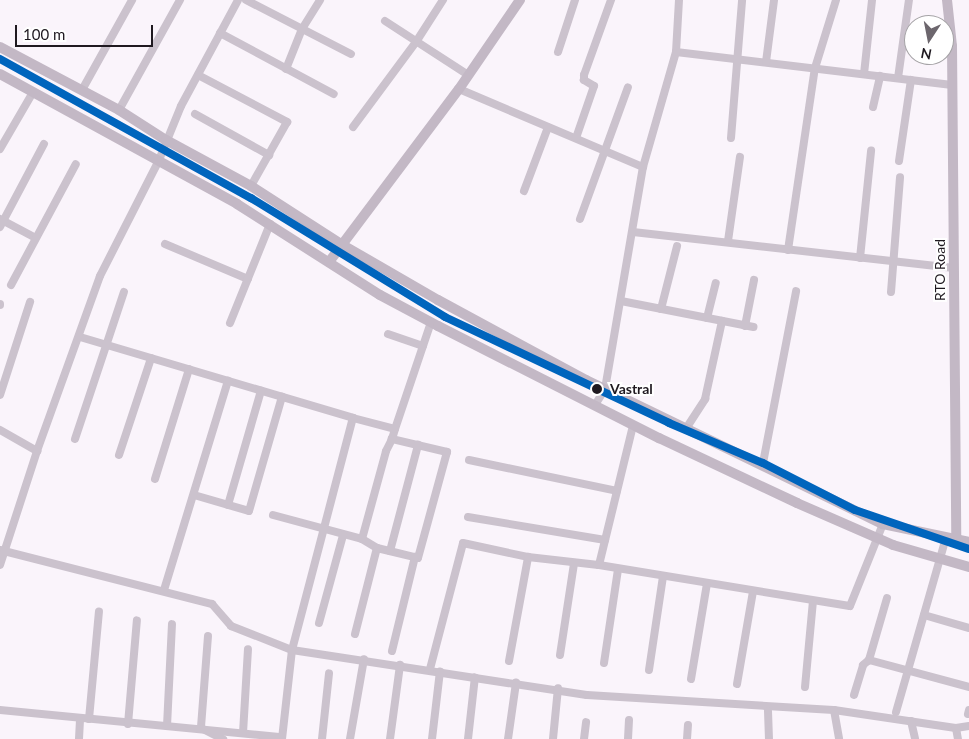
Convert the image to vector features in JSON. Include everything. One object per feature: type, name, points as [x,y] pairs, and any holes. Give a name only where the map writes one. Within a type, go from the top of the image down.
[{"type":"main road","points":[[329,262],[459,89],[520,0]]},
{"type":"main road","name":"RTO Road","points":[[947,0],[952,85],[954,268],[951,539]]},
{"type":"main road","points":[[0,47],[82,90],[166,140],[251,186],[341,244],[438,300],[605,389],[762,463],[883,524],[969,542]]},
{"type":"main road","points":[[0,74],[159,160],[270,224],[329,262],[431,322],[595,406],[878,538],[969,567]]},
{"type":"street","points":[[82,90],[132,0]]},
{"type":"street","points":[[118,110],[180,0]]},
{"type":"street","points":[[0,565],[36,450],[80,337],[100,276],[159,160],[166,140],[198,75],[238,0]]},
{"type":"street","points":[[246,0],[350,54]]},
{"type":"street","points":[[286,69],[302,29],[320,0]]},
{"type":"street","points":[[353,127],[416,42],[443,0]]},
{"type":"street","points":[[558,52],[574,0]]},
{"type":"street","points":[[576,138],[594,86],[584,80],[584,75],[611,0]]},
{"type":"street","points":[[595,406],[605,389],[644,167],[676,52],[679,0]]},
{"type":"street","points":[[731,138],[735,59],[742,0]]},
{"type":"street","points":[[766,62],[774,0]]},
{"type":"street","points":[[788,250],[815,68],[836,0]]},
{"type":"street","points":[[864,74],[872,0]]},
{"type":"street","points":[[898,78],[909,0]]},
{"type":"street","points":[[385,21],[468,75]]},
{"type":"street","points":[[220,33],[334,94]]},
{"type":"street","points":[[676,52],[952,85]]},
{"type":"street","points":[[198,75],[287,122],[251,186]]},
{"type":"street","points":[[873,107],[880,76]]},
{"type":"street","points":[[899,161],[911,80]]},
{"type":"street","points":[[580,219],[628,87]]},
{"type":"street","points":[[459,89],[644,167]]},
{"type":"street","points":[[0,150],[33,92]]},
{"type":"street","points":[[195,114],[269,155]]},
{"type":"street","points":[[524,191],[548,126]]},
{"type":"street","points":[[35,238],[1,222],[44,144]]},
{"type":"street","points":[[860,258],[871,151]]},
{"type":"street","points":[[728,241],[740,157]]},
{"type":"street","points":[[11,285],[76,164]]},
{"type":"street","points":[[892,292],[900,177]]},
{"type":"street","points":[[230,323],[270,224]]},
{"type":"street","points":[[633,232],[728,241],[788,250],[954,268]]},
{"type":"street","points":[[165,244],[248,278]]},
{"type":"street","points":[[661,309],[677,246]]},
{"type":"street","points":[[621,301],[749,326],[754,280]]},
{"type":"street","points":[[707,318],[716,283]]},
{"type":"street","points":[[762,463],[796,291]]},
{"type":"street","points":[[75,439],[124,292]]},
{"type":"street","points":[[0,395],[30,302]]},
{"type":"street","points":[[362,539],[386,451],[392,439],[431,322]]},
{"type":"street","points":[[689,424],[705,399],[722,322]]},
{"type":"street","points":[[388,334],[423,346]]},
{"type":"street","points":[[80,337],[395,429]]},
{"type":"street","points":[[119,455],[151,358]]},
{"type":"street","points":[[155,479],[189,369]]},
{"type":"street","points":[[164,590],[228,381]]},
{"type":"street","points":[[228,504],[262,391]]},
{"type":"street","points":[[194,495],[249,511],[282,397]]},
{"type":"street","points":[[0,710],[128,724],[201,728],[282,738],[292,650],[354,418]]},
{"type":"street","points":[[599,565],[633,425]]},
{"type":"street","points":[[0,430],[36,450]]},
{"type":"street","points":[[273,515],[362,539],[378,548],[418,558],[447,452],[392,439]]},
{"type":"street","points":[[390,551],[418,446]]},
{"type":"street","points":[[468,460],[617,491]]},
{"type":"street","points":[[468,516],[606,540]]},
{"type":"street","points":[[430,669],[463,543],[528,557],[599,565],[850,606],[883,524]]},
{"type":"street","points":[[319,623],[343,535]]},
{"type":"street","points":[[896,712],[940,559],[951,539]]},
{"type":"street","points":[[355,634],[378,548]]},
{"type":"street","points":[[4,550],[56,566],[164,590],[212,604],[231,626],[292,650],[558,688],[587,695],[834,710],[956,728],[969,726]]},
{"type":"street","points":[[392,651],[415,557]]},
{"type":"street","points":[[509,661],[528,557]]},
{"type":"street","points":[[560,655],[574,562]]},
{"type":"street","points":[[604,663],[618,569]]},
{"type":"street","points":[[650,670],[663,576]]},
{"type":"street","points":[[691,679],[708,583]]},
{"type":"street","points":[[737,684],[753,591]]},
{"type":"street","points":[[854,695],[863,665],[869,660],[887,598]]},
{"type":"street","points":[[805,687],[813,601]]},
{"type":"street","points":[[79,739],[85,718],[98,611]]},
{"type":"street","points":[[924,615],[969,628]]},
{"type":"street","points":[[128,724],[137,620]]},
{"type":"street","points":[[168,726],[172,624]]},
{"type":"street","points":[[201,728],[208,636]]},
{"type":"street","points":[[243,733],[248,649]]},
{"type":"street","points":[[350,739],[364,659]]},
{"type":"street","points":[[869,660],[969,687]]},
{"type":"street","points":[[390,739],[400,665]]},
{"type":"street","points":[[432,739],[440,671]]},
{"type":"street","points":[[322,739],[329,673]]},
{"type":"street","points":[[468,739],[475,677]]},
{"type":"street","points":[[508,739],[516,683]]},
{"type":"street","points":[[553,739],[558,688]]},
{"type":"street","points":[[834,710],[839,739]]},
{"type":"street","points":[[768,712],[769,739]]},
{"type":"street","points":[[628,739],[629,720]]},
{"type":"street","points":[[912,721],[915,739]]},
{"type":"street","points":[[584,739],[586,722]]},
{"type":"street","points":[[687,739],[688,725]]},
{"type":"street","points":[[201,728],[223,739]]},
{"type":"street","points":[[956,728],[958,739]]},
{"type":"transit line","points":[[0,59],[251,198],[445,317],[669,423],[763,463],[855,510],[969,549]]},
{"type":"place","name":"Vastral","points":[[597,389]]}]
